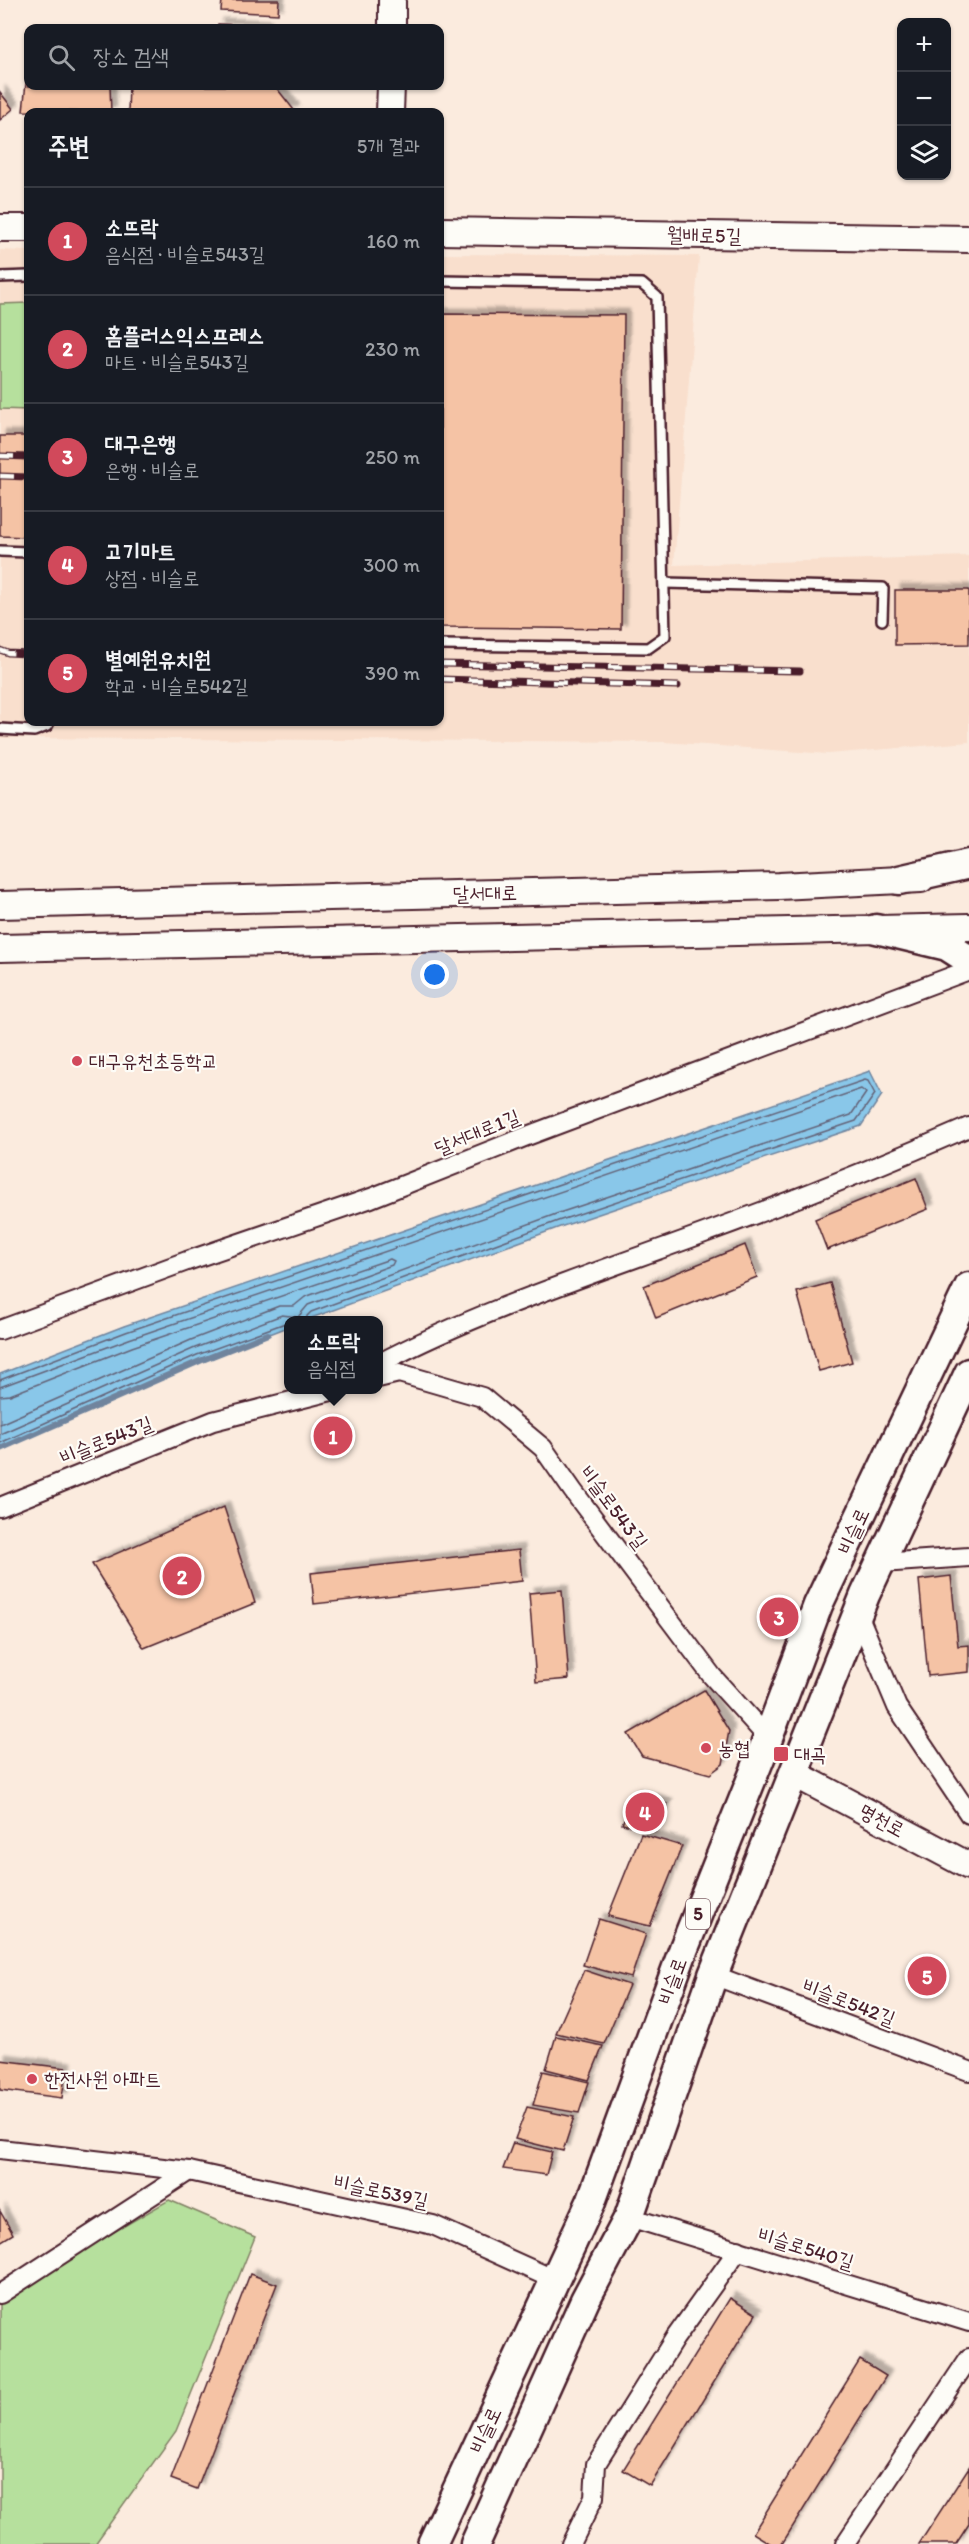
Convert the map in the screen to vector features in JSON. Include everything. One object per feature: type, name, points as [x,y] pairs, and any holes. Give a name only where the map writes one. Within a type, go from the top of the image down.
[{"type":"main road","points":[[392,0],[392,24]]},
{"type":"main road","points":[[390,108],[391,90]]},
{"type":"main road","points":[[0,228],[24,228]]},
{"type":"main road","name":"월배로5길","points":[[444,231],[969,239]]},
{"type":"main road","points":[[899,880],[969,864]]},
{"type":"main road","name":"달서대로","points":[[0,904],[779,886],[969,877]]},
{"type":"main road","points":[[0,948],[969,927]]},
{"type":"main road","points":[[876,929],[947,946],[969,960]]},
{"type":"main road","name":"비슬로","points":[[432,2544],[591,2202],[684,1948],[768,1738],[818,1605],[969,1287]]},
{"type":"main road","name":"비슬로","points":[[475,2544],[585,2300],[629,2217],[713,1975],[858,1614],[969,1373]]},
{"type":"main road","name":"명천로","points":[[795,1774],[969,1866]]},
{"type":"street","name":"달서대로1길","points":[[0,1330],[187,1261],[360,1202],[527,1136],[969,970]]},
{"type":"street","points":[[383,1361],[436,1334],[517,1301],[747,1218],[969,1127]]},
{"type":"street","name":"비슬로543길","points":[[383,1377],[399,1373],[483,1397],[543,1448],[712,1676],[768,1738]]},
{"type":"street","name":"비슬로543길","points":[[0,1507],[213,1421],[311,1394]]},
{"type":"street","name":"비슬로","points":[[881,1563],[969,1557]]},
{"type":"street","points":[[858,1614],[897,1707],[969,1814]]},
{"type":"street","name":"비슬로542길","points":[[713,1975],[969,2071]]},
{"type":"street","name":"비슬로539길","points":[[0,2149],[189,2171],[433,2225],[555,2280]]},
{"type":"street","points":[[0,2294],[189,2171]]},
{"type":"street","name":"비슬로540길","points":[[629,2217],[969,2322]]},
{"type":"street","points":[[571,2544],[594,2498],[596,2464],[675,2337],[738,2250]]},
{"type":"street","points":[[845,2544],[969,2358]]},
{"type":"lane","points":[[0,277],[24,276]]},
{"type":"lane","points":[[444,281],[642,284],[657,297],[664,583],[664,636],[648,648],[444,645]]},
{"type":"lane","points":[[0,551],[24,552]]},
{"type":"lane","points":[[664,583],[883,588],[882,620]]},
{"type":"lane","points":[[0,729],[34,731],[47,726]]},
{"type":"shaded area","points":[[0,250],[24,251],[24,726],[444,726],[444,254],[699,256],[674,565],[969,556],[969,742],[828,754],[664,742],[0,738]]},
{"type":"green space","points":[[24,303],[24,410],[0,409],[0,304]]},
{"type":"green space","points":[[169,2200],[255,2237],[176,2431],[95,2544],[0,2544],[0,2298]]},
{"type":"water","points":[[870,1071],[882,1095],[861,1126],[560,1227],[317,1316],[284,1316],[284,1329],[200,1361],[0,1449],[0,1374],[124,1326]]},
{"type":"building","points":[[222,0],[279,0],[278,14],[221,11]]},
{"type":"building","points":[[25,90],[110,90],[111,108],[24,108],[23,111]]},
{"type":"building","points":[[129,90],[278,90],[292,108],[128,108]]},
{"type":"building","points":[[0,92],[13,109],[0,120]]},
{"type":"building","points":[[444,314],[624,315],[621,629],[444,627]]},
{"type":"building","points":[[0,436],[24,436],[24,537],[0,536]]},
{"type":"building","points":[[895,590],[969,590],[969,644],[895,645]]},
{"type":"building","points":[[916,1178],[928,1209],[827,1250],[815,1219]]},
{"type":"building","points":[[745,1245],[757,1277],[656,1318],[644,1286]]},
{"type":"building","points":[[830,1283],[852,1362],[819,1371],[797,1292]]},
{"type":"building","points":[[224,1507],[255,1603],[144,1648],[92,1564]]},
{"type":"building","points":[[519,1550],[522,1581],[314,1604],[311,1573]]},
{"type":"building","points":[[951,1576],[958,1646],[969,1645],[969,1672],[928,1676],[919,1580]]},
{"type":"building","points":[[562,1590],[569,1679],[536,1682],[529,1593]]},
{"type":"building","points":[[704,1690],[729,1731],[723,1764],[710,1774],[642,1756],[628,1734]]},
{"type":"building","points":[[634,1795],[667,1804],[655,1831],[622,1824]]},
{"type":"building","points":[[641,1834],[682,1846],[650,1926],[608,1916]]},
{"type":"building","points":[[599,1919],[646,1934],[631,1978],[583,1965]]},
{"type":"building","points":[[584,1970],[629,1985],[604,2044],[556,2033]]},
{"type":"building","points":[[556,2036],[603,2046],[589,2080],[546,2069]]},
{"type":"building","name":"한전사원 아파트","points":[[0,2060],[66,2068],[62,2098],[0,2090]]},
{"type":"building","points":[[543,2071],[589,2082],[579,2113],[533,2105]]},
{"type":"building","points":[[527,2107],[574,2117],[563,2151],[515,2139]]},
{"type":"building","points":[[513,2143],[552,2152],[546,2175],[503,2169]]},
{"type":"building","points":[[0,2211],[13,2234],[0,2242]]},
{"type":"building","points":[[250,2274],[277,2284],[197,2489],[171,2479]]},
{"type":"building","points":[[730,2298],[756,2314],[650,2486],[623,2470]]},
{"type":"building","points":[[860,2360],[886,2376],[782,2544],[771,2544],[753,2533]]},
{"type":"building","points":[[969,2467],[969,2524],[956,2544],[919,2544]]},
{"type":"waterway","points":[[0,1449],[200,1361],[268,1334]]},
{"type":"railway","points":[[0,456],[24,457]]},
{"type":"railway","points":[[0,476],[24,477]]},
{"type":"railway","points":[[0,650],[24,654]]},
{"type":"railway","points":[[444,664],[800,671]]},
{"type":"railway","points":[[444,679],[678,686]]},
{"type":"place","name":"대구유천초등학교","points":[[77,1061]]},
{"type":"place","name":"소뜨락","points":[[333,1436]]},
{"type":"place","name":"홈플러스익스프레스","points":[[182,1576]]},
{"type":"place","name":"대구은행","points":[[779,1617]]},
{"type":"place","name":"농협","points":[[706,1748]]},
{"type":"place","name":"대곡","points":[[781,1754]]},
{"type":"place","name":"고기마트","points":[[645,1812]]},
{"type":"place","name":"별예원유치원","points":[[927,1976]]},
{"type":"place","name":"한전사원 아파트","points":[[32,2079]]}]
